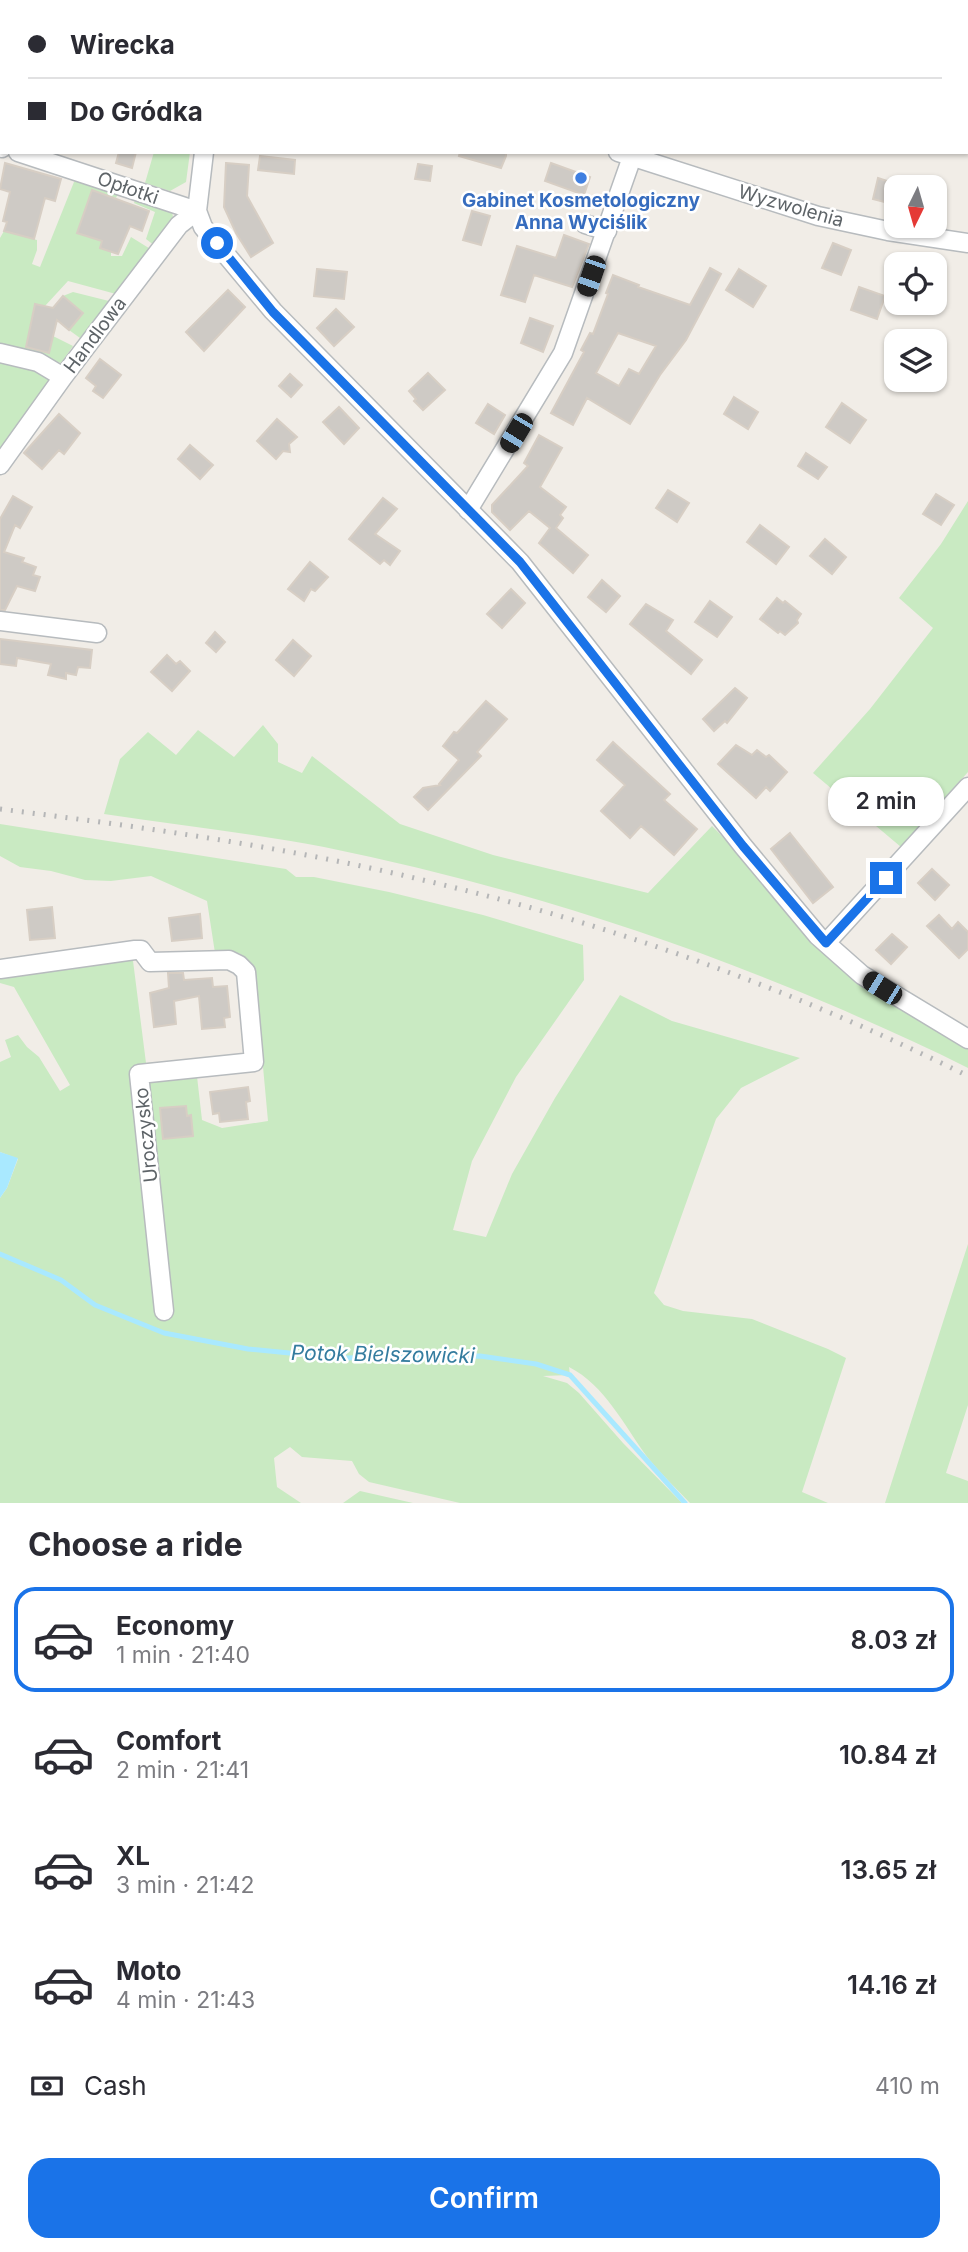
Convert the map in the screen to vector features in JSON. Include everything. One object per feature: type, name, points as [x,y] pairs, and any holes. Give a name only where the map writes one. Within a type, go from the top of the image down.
[{"type":"street","name":"Opłotki","points":[[24,154],[197,211]]},
{"type":"street","points":[[204,154],[197,211],[203,227],[273,312],[526,570],[743,846],[826,943],[862,975],[968,1039]]},
{"type":"street","points":[[468,510],[554,371],[576,321],[607,231],[625,155]]},
{"type":"street","name":"Wyzwolenia","points":[[625,155],[818,216],[888,231],[968,243]]},
{"type":"street","name":"Handlowa","points":[[0,466],[63,377],[179,225],[197,211]]},
{"type":"street","points":[[585,224],[607,231]]},
{"type":"street","points":[[0,353],[38,362],[63,377]]},
{"type":"street","points":[[0,621],[97,633]]},
{"type":"street","points":[[826,943],[968,787]]},
{"type":"street","name":"Uroczysko","points":[[0,968],[141,950],[150,962],[229,960],[246,972],[254,1062],[139,1074],[164,1311]]},
{"type":"green space","points":[[153,154],[190,154],[186,182],[170,191],[145,183]]},
{"type":"green space","points":[[81,177],[119,191],[116,198],[92,191],[77,233],[92,238],[97,229],[105,234],[100,248],[111,252],[111,256],[122,256],[131,237],[152,250],[116,294],[68,281],[45,306],[35,304],[31,321],[45,325],[30,329],[26,347],[49,353],[49,334],[73,346],[61,363],[0,349],[0,238],[4,231],[37,240],[32,264],[40,267],[74,182]]},
{"type":"green space","points":[[136,197],[171,210],[173,215],[171,224],[155,246],[146,239],[155,212],[134,203]]},
{"type":"green space","points":[[73,292],[109,301],[80,338],[69,330],[83,313],[63,296]]},
{"type":"green space","points":[[0,359],[46,372],[52,382],[0,456]]},
{"type":"green space","points":[[968,501],[968,772],[901,847],[813,773],[870,709],[933,628],[899,598],[941,544]]},
{"type":"green space","points":[[263,725],[278,744],[278,762],[302,773],[312,756],[400,824],[493,855],[648,893],[712,826],[747,861],[833,961],[852,979],[968,1046],[968,1068],[843,1010],[716,959],[522,895],[391,861],[324,847],[104,814],[120,759],[148,732],[176,755],[198,730],[234,757]]},
{"type":"green space","points":[[0,824],[286,869],[296,877],[314,877],[389,892],[483,915],[583,945],[584,980],[516,1077],[472,1161],[453,1230],[486,1237],[512,1174],[555,1098],[620,995],[672,1021],[800,1058],[741,1088],[716,1119],[654,1293],[664,1305],[683,1311],[752,1319],[846,1358],[802,1492],[828,1503],[690,1503],[648,1458],[604,1396],[593,1384],[569,1367],[570,1375],[543,1376],[567,1383],[579,1393],[682,1503],[460,1503],[369,1482],[359,1474],[352,1461],[302,1457],[290,1447],[274,1458],[277,1487],[301,1503],[0,1503],[0,1198],[7,1188],[18,1159],[0,1152],[0,1062],[11,1057],[5,1040],[18,1035],[39,1057],[60,1091],[70,1085],[14,987],[0,983],[0,972],[132,953],[146,1063],[195,1059],[202,1120],[222,1128],[268,1121],[254,969],[239,953],[215,953],[207,901],[151,876],[111,881],[85,880],[51,871],[20,867],[0,856]]},
{"type":"green space","points":[[968,1244],[968,1405],[946,1473],[968,1481],[968,1503],[885,1503]]},
{"type":"green space","points":[[360,1491],[413,1503],[343,1503]]},
{"type":"water","points":[[0,1152],[18,1158],[7,1188],[0,1198]]},
{"type":"building","points":[[118,154],[136,154],[132,168],[116,163]]},
{"type":"building","points":[[460,154],[506,154],[501,168]]},
{"type":"building","points":[[260,156],[295,160],[294,174],[258,170]]},
{"type":"building","points":[[5,163],[61,179],[55,201],[45,198],[34,239],[4,231],[7,222],[3,221],[10,192],[0,189]]},
{"type":"building","points":[[226,163],[249,165],[247,196],[273,243],[251,257],[224,207]]},
{"type":"building","points":[[551,163],[590,177],[584,195],[545,181]]},
{"type":"building","points":[[418,164],[432,166],[430,181],[415,179]]},
{"type":"building","points":[[878,178],[884,180],[884,202],[873,199]]},
{"type":"building","points":[[92,190],[149,211],[142,231],[130,226],[118,254],[100,248],[102,241],[77,233]]},
{"type":"building","points":[[472,211],[490,216],[481,245],[463,240]]},
{"type":"building","points":[[564,235],[589,244],[572,287],[534,275],[525,302],[501,295],[517,246],[556,258]]},
{"type":"building","points":[[833,243],[851,250],[841,275],[822,268]]},
{"type":"building","points":[[710,268],[721,274],[686,340],[660,375],[630,424],[587,398],[573,425],[551,413],[584,352],[581,350],[590,333],[593,334],[613,275],[639,285],[638,287],[690,305]],"holes":[[[618,333],[656,346],[639,374],[629,369],[619,386],[596,373]]]},
{"type":"building","points":[[317,269],[347,272],[344,299],[314,296]]},
{"type":"building","points":[[739,269],[766,286],[753,307],[726,290]]},
{"type":"building","points":[[859,287],[884,296],[877,319],[851,310]]},
{"type":"building","points":[[228,290],[245,307],[204,351],[186,332]]},
{"type":"building","points":[[63,296],[83,313],[69,330],[57,320],[49,353],[26,347],[35,304],[53,308]]},
{"type":"building","points":[[336,309],[354,327],[334,346],[317,328]]},
{"type":"building","points":[[530,318],[553,326],[543,352],[521,343]]},
{"type":"building","points":[[100,359],[121,375],[103,398],[93,391],[96,386],[86,378]]},
{"type":"building","points":[[428,373],[445,390],[423,410],[409,391]]},
{"type":"building","points":[[290,374],[302,385],[291,397],[279,386]]},
{"type":"building","points":[[734,397],[758,412],[748,429],[724,414]]},
{"type":"building","points":[[842,403],[866,420],[850,443],[826,427]]},
{"type":"building","points":[[488,404],[505,415],[494,434],[476,423]]},
{"type":"building","points":[[339,407],[359,428],[344,444],[323,422]]},
{"type":"building","points":[[59,414],[80,433],[64,454],[59,450],[42,469],[24,453]]},
{"type":"building","points":[[277,419],[297,437],[289,444],[290,452],[283,451],[276,459],[257,441]]},
{"type":"building","points":[[539,435],[562,448],[540,487],[566,507],[556,528],[588,555],[573,573],[539,543],[550,528],[529,511],[510,530],[492,512],[492,505],[528,466],[524,463]]},
{"type":"building","points":[[190,445],[213,465],[200,479],[178,459]]},
{"type":"building","points":[[806,453],[827,467],[818,479],[798,466]]},
{"type":"building","points":[[668,490],[689,503],[677,522],[656,508]]},
{"type":"building","points":[[936,494],[954,505],[941,525],[923,514]]},
{"type":"building","points":[[13,496],[32,507],[20,528],[15,525],[4,552],[24,558],[22,562],[36,567],[33,575],[40,577],[35,591],[17,586],[5,610],[0,610],[0,519]]},
{"type":"building","points":[[383,498],[397,509],[375,534],[400,551],[390,565],[384,560],[380,564],[349,539]]},
{"type":"building","points":[[760,525],[789,547],[776,564],[747,542]]},
{"type":"building","points":[[825,539],[846,557],[832,574],[810,556]]},
{"type":"building","points":[[310,562],[328,577],[315,591],[311,589],[304,601],[288,589]]},
{"type":"building","points":[[602,580],[620,596],[606,612],[588,597]]},
{"type":"building","points":[[511,589],[525,603],[502,628],[487,614]]},
{"type":"building","points":[[777,598],[801,614],[798,623],[785,635],[760,619]]},
{"type":"building","points":[[710,601],[732,617],[717,637],[695,622]]},
{"type":"building","points":[[646,604],[673,620],[666,631],[702,660],[691,674],[630,624]]},
{"type":"building","points":[[215,632],[225,642],[216,652],[206,643]]},
{"type":"building","points":[[0,639],[92,650],[90,668],[78,667],[76,675],[66,673],[66,679],[48,675],[51,664],[17,658],[16,666],[0,664]]},
{"type":"building","points":[[293,640],[311,656],[294,676],[276,660]]},
{"type":"building","points":[[167,655],[176,664],[180,661],[190,671],[172,691],[151,672]]},
{"type":"building","points":[[735,688],[747,698],[727,723],[725,721],[714,731],[703,719]]},
{"type":"building","points":[[486,701],[507,719],[477,752],[481,756],[428,810],[414,797],[423,788],[440,785],[459,760],[443,746]]},
{"type":"building","points":[[613,742],[670,794],[664,800],[697,829],[674,855],[641,826],[630,838],[601,811],[625,785],[597,760]]},
{"type":"building","points":[[736,745],[752,755],[757,750],[766,757],[769,755],[787,772],[770,791],[766,787],[756,798],[718,764]]},
{"type":"building","points":[[790,833],[833,887],[813,903],[771,849]]},
{"type":"building","points":[[932,869],[949,885],[935,900],[918,883]]},
{"type":"building","points":[[52,907],[55,938],[30,940],[27,910]]},
{"type":"building","points":[[200,914],[202,938],[172,941],[169,918]]},
{"type":"building","points":[[939,915],[952,929],[958,922],[968,932],[968,949],[959,958],[927,926]]},
{"type":"building","points":[[892,934],[907,947],[891,964],[876,950]]},
{"type":"building","points":[[168,973],[183,973],[184,980],[212,978],[213,987],[227,986],[230,1017],[224,1018],[225,1027],[202,1029],[199,996],[174,1001],[176,1024],[154,1027],[150,993],[169,988]]},
{"type":"building","points":[[248,1087],[248,1119],[220,1122],[219,1113],[213,1114],[210,1092]]},
{"type":"building","points":[[186,1106],[187,1116],[191,1115],[193,1136],[163,1139],[160,1108]]},
{"type":"waterway","name":"Potok Bielszowicki","points":[[0,1254],[61,1280],[95,1305],[164,1333],[248,1349],[340,1358],[480,1356],[536,1364],[570,1375],[685,1503]]},
{"type":"railway","points":[[0,809],[161,831],[321,858],[427,881],[567,918],[704,963],[771,989],[968,1076]]},
{"type":"place","name":"Gabinet Kosmetologiczny Anna Wyciślik","points":[[581,178]]},
{"type":"route","points":[[217,243],[273,312],[520,562],[743,846],[818,936],[826,943],[886,878]]}]
